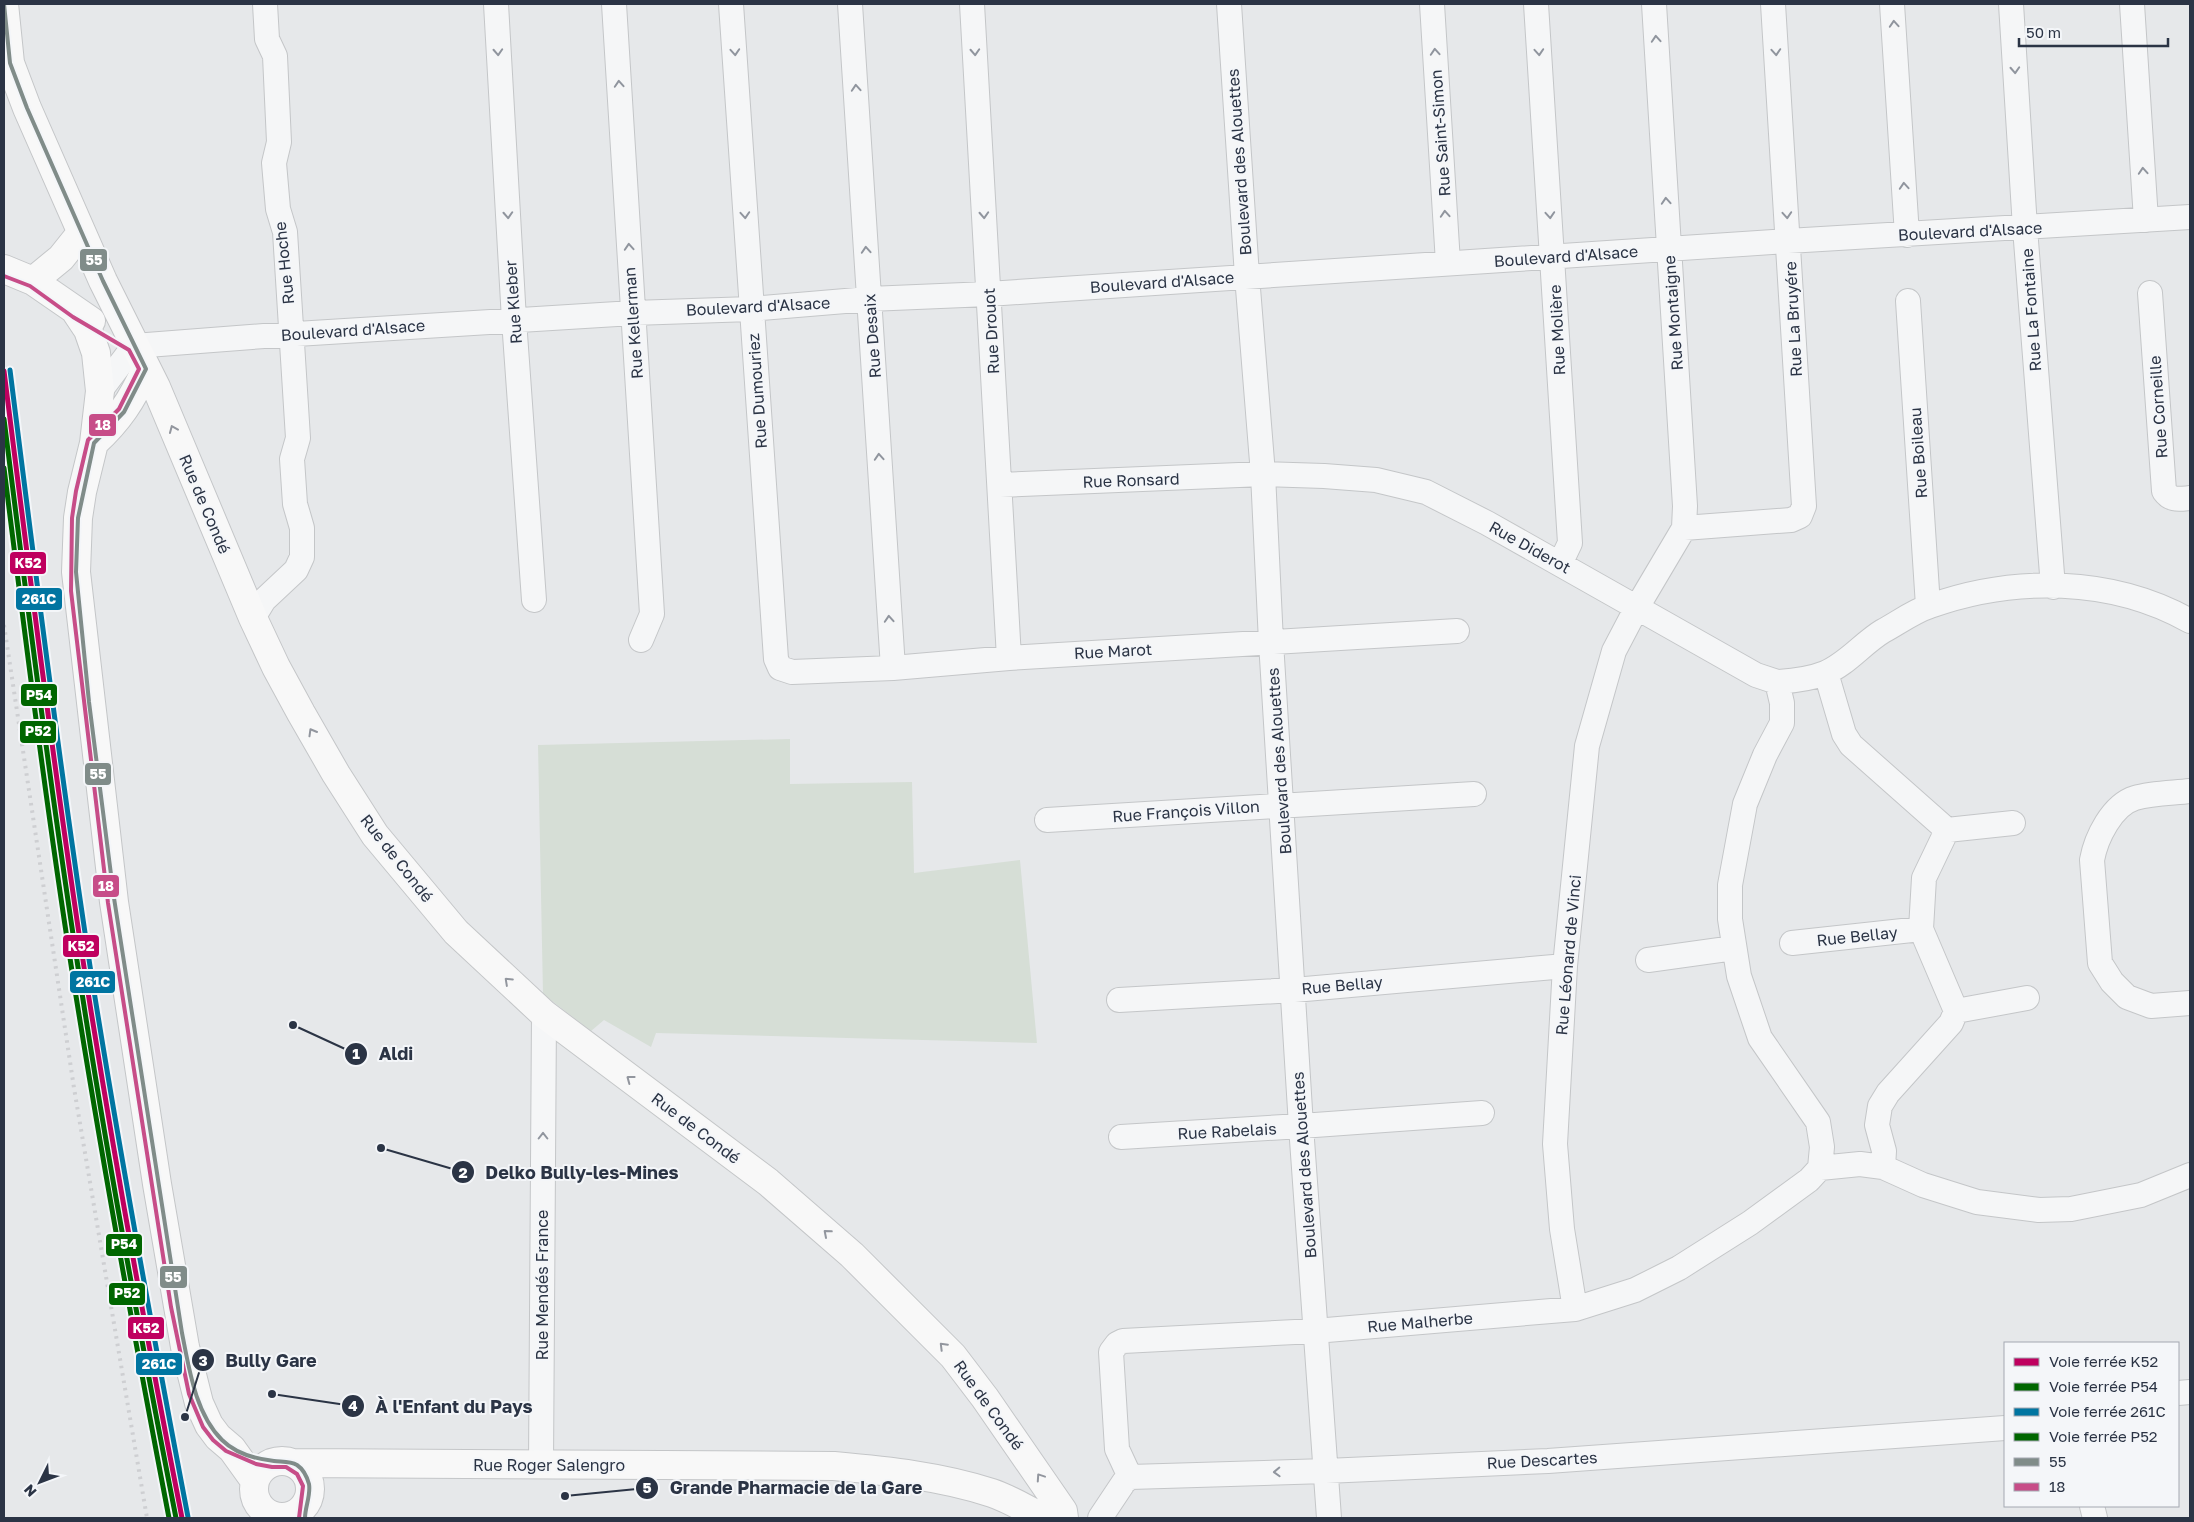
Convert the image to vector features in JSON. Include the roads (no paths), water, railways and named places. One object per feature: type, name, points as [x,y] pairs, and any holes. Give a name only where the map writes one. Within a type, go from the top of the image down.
[{"type":"street","name":"Rue de Condé","points":[[4,4],[7,45],[13,73],[81,233],[156,388],[253,618],[276,667],[336,774],[375,835],[456,932],[544,1014],[768,1182],[852,1255],[953,1356],[1025,1454],[1063,1511],[1064,1518]]},
{"type":"street","name":"Rue Hoche","points":[[253,618],[259,605],[296,570],[302,557],[302,528],[295,504],[292,459],[298,438],[285,232],[278,209],[274,163],[279,142],[275,56],[267,39],[265,4]]},
{"type":"street","name":"Rue Kleber","points":[[496,4],[514,320],[534,600]]},
{"type":"street","name":"Rue Kellerman","points":[[614,4],[652,614],[640,640]]},
{"type":"street","name":"Rue Dumouriez","points":[[731,4],[776,658]]},
{"type":"street","name":"Rue Desaix","points":[[850,4],[892,668]]},
{"type":"street","name":"Rue Drouot","points":[[972,4],[1009,658]]},
{"type":"street","name":"Boulevard des Alouettes","points":[[1229,4],[1247,276],[1263,474],[1271,642],[1301,1126],[1329,1518]]},
{"type":"street","name":"Rue Saint-Simon","points":[[1432,4],[1448,263]]},
{"type":"street","name":"Rue Molière","points":[[1536,4],[1570,543],[1560,564]]},
{"type":"street","name":"Rue Montaigne","points":[[1636,608],[1684,528],[1685,506],[1654,4]]},
{"type":"street","name":"Rue La Bruyére","points":[[1684,528],[1790,520],[1800,516],[1804,506],[1772,4]]},
{"type":"street","points":[[1892,4],[1906,235]]},
{"type":"street","name":"Rue La Fontaine","points":[[2011,4],[2025,228],[2053,586]]},
{"type":"street","points":[[2132,4],[2146,220]]},
{"type":"street","name":"Boulevard d'Alsace","points":[[140,358],[291,334],[633,313],[752,309],[869,299],[988,294],[1788,241],[2190,217]]},
{"type":"street","points":[[19,276],[61,258],[81,233]]},
{"type":"street","points":[[19,276],[76,312],[140,358]]},
{"type":"street","name":"Rue Corneille","points":[[2150,293],[2164,491],[2167,496],[2173,499],[2190,498]]},
{"type":"street","name":"Rue Boileau","points":[[1908,300],[1928,606]]},
{"type":"street","points":[[76,312],[88,330],[96,353],[100,391],[94,443],[82,492],[78,518],[76,572],[114,902],[157,1184],[185,1347],[199,1403],[209,1424],[218,1437],[232,1449],[254,1481]]},
{"type":"street","points":[[100,391],[140,358]]},
{"type":"street","points":[[94,443],[113,426],[124,412],[140,358]]},
{"type":"street","name":"Rue Diderot","points":[[1263,474],[1376,480],[1426,492],[1560,564],[1756,675],[1777,682]]},
{"type":"street","name":"Rue Ronsard","points":[[1000,485],[1263,474]]},
{"type":"street","points":[[237,579],[266,581],[287,578]]},
{"type":"street","points":[[2190,621],[2171,610],[2100,588],[2025,585],[1978,592],[1928,606],[1877,635],[1826,673],[1800,680],[1777,682],[1782,703],[1782,723],[1765,755],[1745,804],[1730,885],[1730,920],[1739,976],[1760,1038],[1818,1122],[1822,1147],[1820,1168],[1860,1164],[1883,1167],[1923,1185],[1977,1202],[2040,1210],[2071,1209],[2141,1195],[2190,1174]]},
{"type":"street","name":"Rue Léonard de Vinci","points":[[1575,1309],[1562,1229],[1555,1144],[1565,966],[1587,746],[1614,651],[1636,608]]},
{"type":"street","name":"Rue Marot","points":[[776,658],[780,668],[792,672],[892,668],[1009,658],[1457,631]]},
{"type":"street","points":[[1826,673],[1844,734],[1852,745],[1947,830],[2013,823]]},
{"type":"street","points":[[2190,790],[2135,798],[2120,808],[2109,820],[2094,846],[2092,860],[2100,963],[2112,982],[2127,997],[2151,1006],[2190,1003]]},
{"type":"street","name":"Rue François Villon","points":[[1047,820],[1282,804],[1474,794]]},
{"type":"street","points":[[1883,1167],[1884,1150],[1878,1125],[1880,1106],[1888,1092],[1951,1023],[1956,1011],[1921,929],[1924,878],[1947,830]]},
{"type":"street","name":"Rue Bellay","points":[[1792,943],[1921,929]]},
{"type":"street","points":[[1648,960],[1734,948]]},
{"type":"street","name":"Rue Bellay","points":[[1120,1000],[1294,990],[1565,966]]},
{"type":"street","points":[[1956,1011],[2027,998]]},
{"type":"street","name":"Rue Mendés France","points":[[541,1465],[544,1014]]},
{"type":"street","name":"Rue Rabelais","points":[[1121,1137],[1482,1113]]},
{"type":"street","name":"Rue Malherbe","points":[[1130,1477],[1118,1449],[1111,1352],[1117,1344],[1133,1341],[1315,1331],[1575,1309],[1635,1290],[1686,1264],[1750,1223],[1809,1180],[1820,1168]]},
{"type":"street","name":"Rue Descartes","points":[[1130,1477],[1326,1471],[1548,1461],[2004,1428]]},
{"type":"street","name":"Rue Roger Salengro","points":[[232,1449],[284,1462],[346,1464],[834,1466],[907,1472],[994,1494],[1044,1518]]},
{"type":"street","points":[[284,1462],[305,1474],[296,1509],[265,1511],[257,1503],[254,1481],[262,1468],[284,1462]]},
{"type":"street","name":"Rue Roger Salengro","points":[[296,1509],[321,1477],[346,1464]]},
{"type":"street","points":[[1100,1518],[1124,1482],[1130,1477]]},
{"type":"railway","points":[[4,625],[74,1088],[147,1518]]},
{"type":"rail line","name":"261C","points":[[10,370],[38,594],[90,966],[137,1242],[188,1517]]},
{"type":"rail line","name":"K52","points":[[4,371],[32,595],[84,967],[130,1243],[182,1518]]},
{"type":"rail line","name":"P54","points":[[4,419],[48,762],[89,1036],[124,1243],[176,1518]]},
{"type":"rail line","name":"P52","points":[[4,468],[62,908],[118,1245],[169,1518]]},
{"type":"place","name":"Aldi","points":[[293,1025]]},
{"type":"place","name":"Delko Bully-les-Mines","points":[[381,1148]]},
{"type":"place","name":"À l'Enfant du Pays","points":[[272,1394]]},
{"type":"place","name":"Bully Gare","points":[[185,1417]]},
{"type":"place","name":"Grande Pharmacie de la Gare","points":[[565,1496]]}]
